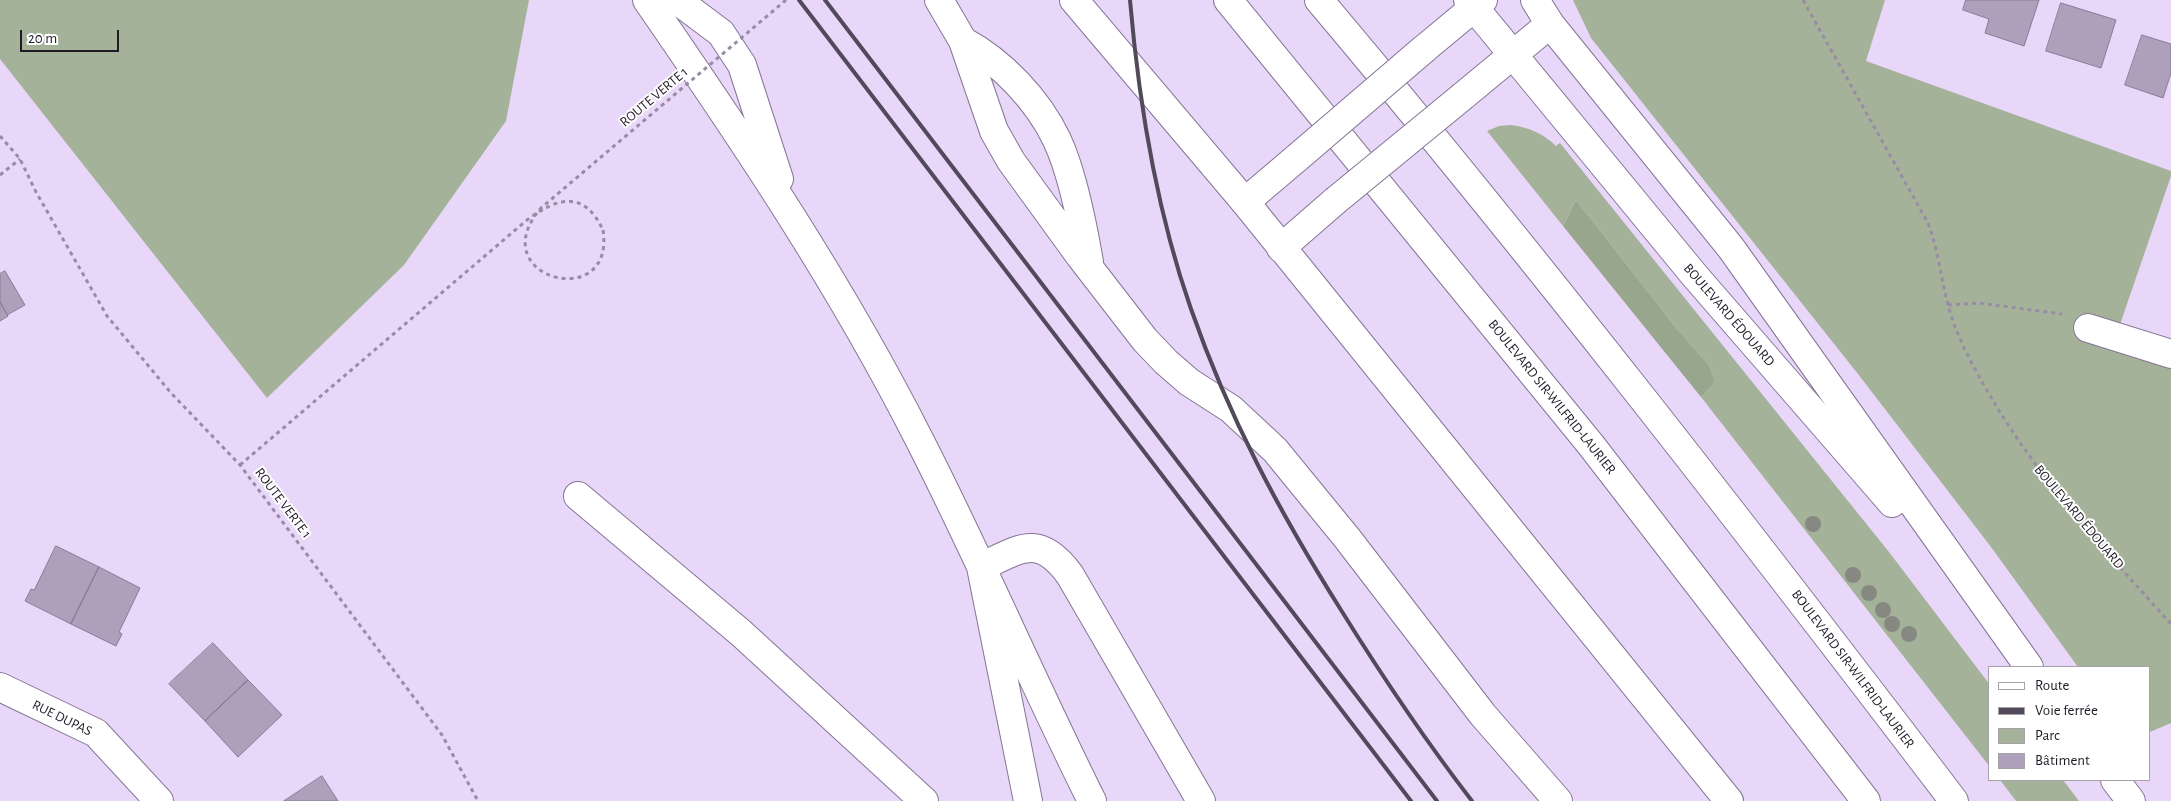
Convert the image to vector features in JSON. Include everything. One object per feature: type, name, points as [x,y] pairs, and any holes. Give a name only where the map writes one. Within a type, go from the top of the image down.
[{"type":"main road","points":[[647,0],[792,216],[882,368],[920,440],[1092,801]]},
{"type":"main road","points":[[677,0],[721,33],[742,65],[792,216]]},
{"type":"main road","points":[[939,0],[963,41],[994,131],[1011,161],[1089,268],[1145,340],[1166,362],[1189,382],[1231,409],[1275,450],[1341,531],[1483,715],[1558,801]]},
{"type":"main road","points":[[1074,0],[1245,202],[1729,801]]},
{"type":"main road","name":"BOULEVARD SIR-WILFRID-LAURIER","points":[[1228,0],[1591,445],[1866,801]]},
{"type":"main road","name":"BOULEVARD SIR-WILFRID-LAURIER","points":[[1319,0],[1488,203],[1784,579],[1954,801]]},
{"type":"main road","name":"BOULEVARD ÉDOUARD","points":[[1535,0],[1550,24],[1731,248],[1996,624],[2028,666]]},
{"type":"main road","points":[[1245,202],[1424,49],[1475,2]]},
{"type":"main road","name":"BOULEVARD ÉDOUARD","points":[[1475,2],[1513,55],[1695,276],[1996,624]]},
{"type":"main road","points":[[1281,248],[1335,201],[1550,24]]},
{"type":"main road","points":[[963,41],[982,51],[1030,98],[1057,139],[1086,242],[1089,268]]},
{"type":"main road","points":[[1029,186],[1068,173]]},
{"type":"main road","points":[[2088,328],[2171,354]]},
{"type":"main road","points":[[578,496],[741,633],[924,801]]},
{"type":"main road","points":[[981,567],[1026,548],[1038,548],[1050,553],[1062,564],[1201,801]]},
{"type":"main road","points":[[981,567],[1028,801]]},
{"type":"main road","name":"RUE DUPAS","points":[[0,687],[96,733],[160,801]]},
{"type":"main road","points":[[2116,781],[2131,801]]},
{"type":"path","name":"ROUTE VERTE 1","points":[[478,801],[442,735],[240,465],[535,213],[544,208],[561,201],[578,203],[593,212],[603,230],[605,241],[599,260],[587,273],[569,280],[560,279],[550,277],[534,265],[526,248],[525,239],[530,222],[536,214],[541,208],[551,199],[786,0]]},
{"type":"path","name":"BOULEVARD ÉDOUARD","points":[[1802,0],[1928,223],[1934,239],[1948,305],[1956,330],[1982,382],[2022,446],[2056,493],[2171,624]]},
{"type":"path","points":[[0,136],[20,159],[36,192],[107,316],[171,393],[240,465]]},
{"type":"path","points":[[0,175],[20,159]]},
{"type":"path","points":[[1948,305],[1979,303],[2060,313]]},
{"type":"green space","points":[[0,0],[529,0],[506,121],[404,265],[267,398],[0,59]]},
{"type":"green space","points":[[1573,0],[1885,0],[1866,61],[2171,171],[2171,176],[2116,336],[2171,354],[2171,723],[2151,732],[2151,666],[2077,666],[1991,547],[1858,374],[1591,38]]},
{"type":"green space","points":[[1499,126],[1524,127],[1546,138],[1556,146],[1560,143],[1889,552],[1988,682],[1988,764],[1701,397],[1715,382],[1709,365],[1677,329],[1576,200],[1563,226],[1487,131]]},
{"type":"green space","points":[[1576,200],[1677,329],[1709,365],[1715,382],[1701,397],[1563,226]]},
{"type":"green space","points":[[2001,781],[2064,781],[2079,801],[2016,801]]},
{"type":"building","points":[[1966,0],[2039,0],[2024,46],[1985,33],[1989,19],[1963,10]]},
{"type":"building","points":[[2061,3],[2116,20],[2101,68],[2046,51]]},
{"type":"building","points":[[2142,35],[2171,44],[2171,73],[2163,98],[2125,85]]},
{"type":"building","points":[[5,271],[25,305],[7,315],[0,302],[0,274]]},
{"type":"building","points":[[0,302],[8,316],[0,321]]},
{"type":"building","points":[[56,546],[99,567],[71,624],[25,601],[31,589],[34,590]]},
{"type":"building","points":[[99,567],[140,588],[119,632],[122,634],[116,646],[71,624]]},
{"type":"building","points":[[213,643],[248,680],[205,721],[169,684]]},
{"type":"building","points":[[248,680],[282,715],[238,757],[205,721]]},
{"type":"building","points":[[322,776],[338,801],[284,801]]},
{"type":"railway","points":[[799,0],[1411,801]]},
{"type":"railway","points":[[825,0],[1437,801]]},
{"type":"railway","points":[[1130,0],[1144,118],[1168,233],[1191,309],[1222,388],[1257,464],[1319,574],[1356,635],[1404,707],[1472,801]]}]
